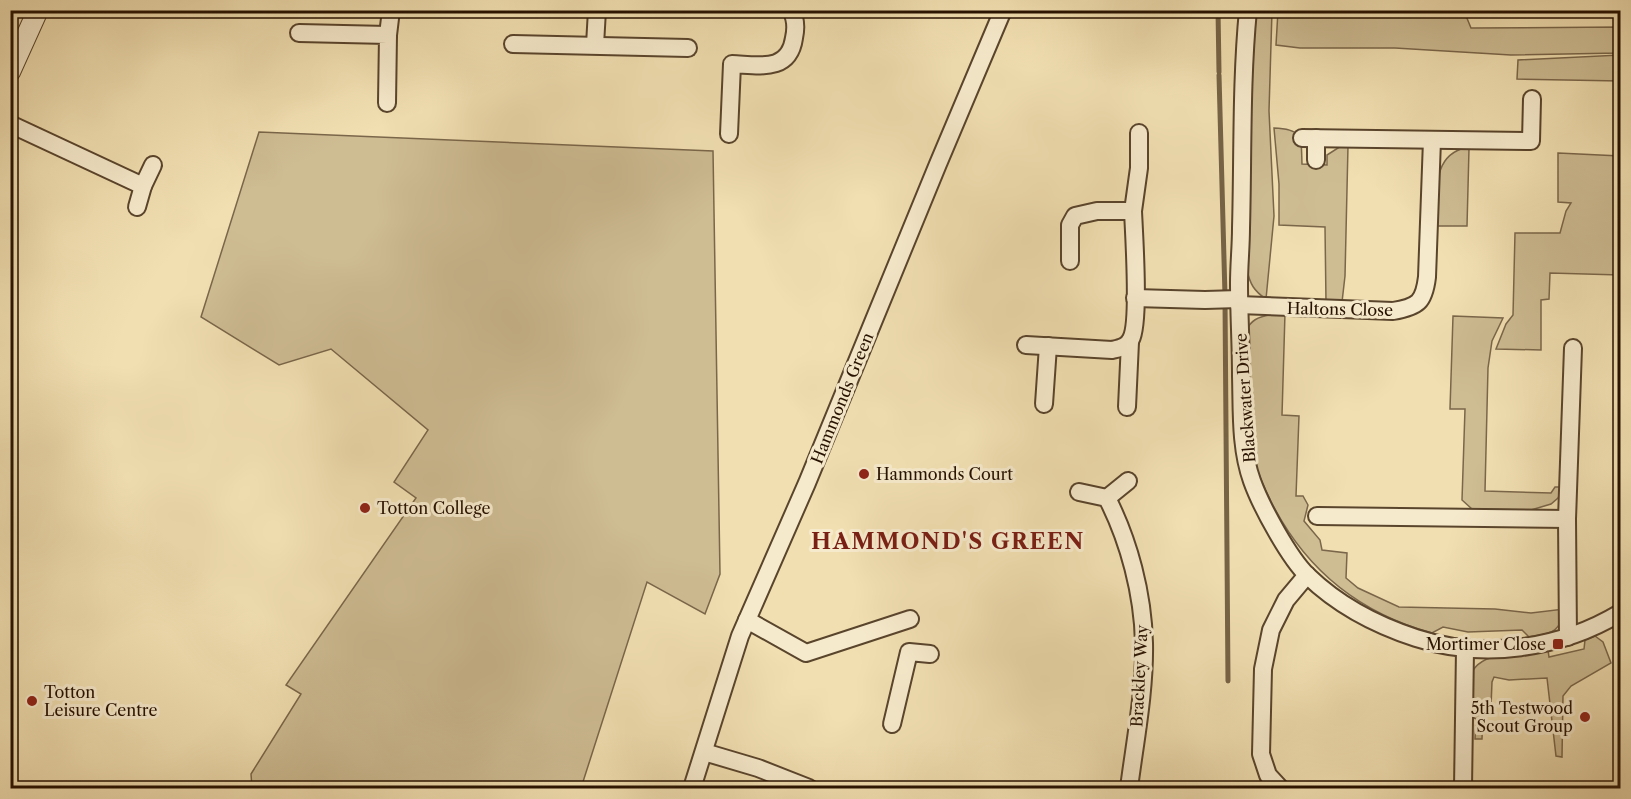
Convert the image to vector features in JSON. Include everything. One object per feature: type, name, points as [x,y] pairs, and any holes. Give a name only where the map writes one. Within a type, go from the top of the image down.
[{"type":"street","points":[[10,72],[38,10]]},
{"type":"street","points":[[387,103],[388,35],[391,10]]},
{"type":"street","points":[[596,45],[597,10]]},
{"type":"street","points":[[729,134],[732,64],[767,66],[777,64],[788,56],[793,44],[795,29],[791,10]]},
{"type":"street","name":"Hammonds Green","points":[[692,789],[740,636],[807,483],[1003,10]]},
{"type":"street","name":"Blackwater Drive","points":[[1248,10],[1245,42],[1239,302],[1245,452],[1252,481],[1279,535],[1307,575],[1347,607],[1388,628],[1424,640],[1465,649],[1539,645],[1601,624],[1620,613]]},
{"type":"street","points":[[298,33],[388,35]]},
{"type":"street","points":[[513,44],[688,48]]},
{"type":"street","points":[[1316,160],[1309,138],[1531,141],[1532,99]]},
{"type":"street","points":[[10,124],[143,186]]},
{"type":"street","points":[[1026,345],[1112,350],[1123,348],[1130,342],[1134,334],[1133,211],[1139,168],[1138,133]]},
{"type":"street","name":"Haltons Close","points":[[1239,302],[1394,311],[1407,309],[1419,303],[1425,294],[1427,277],[1432,140]]},
{"type":"street","points":[[136,207],[153,165]]},
{"type":"street","points":[[1070,261],[1070,225],[1075,216],[1097,211],[1133,211]]},
{"type":"street","points":[[1135,298],[1239,302]]},
{"type":"street","points":[[1127,407],[1130,342]]},
{"type":"street","points":[[1044,404],[1048,346]]},
{"type":"street","points":[[1568,637],[1567,519],[1573,348]]},
{"type":"street","points":[[1079,492],[1107,498],[1128,481]]},
{"type":"street","name":"Brackley Way","points":[[1107,498],[1124,537],[1142,611],[1144,644],[1141,692],[1129,789]]},
{"type":"street","points":[[1317,516],[1567,519]]},
{"type":"street","points":[[1280,789],[1268,775],[1261,754],[1263,669],[1271,630],[1286,600],[1307,575]]},
{"type":"street","points":[[747,620],[806,653],[910,619]]},
{"type":"street","points":[[1463,789],[1465,649]]},
{"type":"street","points":[[892,724],[909,652],[930,654]]},
{"type":"street","points":[[704,752],[758,768],[809,789]]},
{"type":"shaded area","points":[[1312,10],[1464,11],[1471,28],[1620,27],[1620,53],[1511,55],[1395,48],[1300,48],[1276,45],[1278,11],[1306,12]]},
{"type":"shaded area","points":[[1253,11],[1272,11],[1269,111],[1274,216],[1266,299],[1253,287],[1247,270]]},
{"type":"shaded area","points":[[1620,55],[1620,81],[1517,79],[1518,60]]},
{"type":"shaded area","points":[[1274,128],[1291,130],[1296,133],[1301,141],[1302,164],[1327,165],[1327,155],[1341,146],[1348,146],[1345,276],[1342,302],[1326,302],[1325,227],[1279,225],[1279,184]]},
{"type":"shaded area","name":"Totton College","points":[[259,132],[713,151],[720,574],[705,614],[647,582],[581,788],[252,788],[251,774],[301,694],[286,685],[416,498],[394,482],[428,430],[331,349],[279,365],[201,317]]},
{"type":"shaded area","points":[[1461,149],[1469,149],[1467,226],[1437,226],[1440,171],[1451,154]]},
{"type":"shaded area","points":[[1558,153],[1620,156],[1620,275],[1550,273],[1549,299],[1541,300],[1541,350],[1496,349],[1506,324],[1513,315],[1515,233],[1560,233],[1566,211],[1571,203],[1558,202]]},
{"type":"shaded area","points":[[1285,313],[1282,415],[1299,416],[1296,496],[1303,496],[1308,505],[1304,521],[1320,540],[1322,550],[1347,553],[1346,578],[1358,588],[1399,607],[1495,609],[1531,613],[1564,609],[1557,628],[1549,633],[1529,637],[1522,630],[1468,632],[1443,627],[1432,633],[1399,622],[1370,608],[1343,590],[1320,570],[1299,546],[1281,519],[1253,458],[1257,453],[1250,371],[1244,355],[1245,337],[1250,324],[1261,317]]},
{"type":"shaded area","points":[[1453,316],[1503,318],[1492,341],[1488,368],[1485,491],[1551,493],[1555,487],[1563,487],[1558,498],[1551,504],[1531,510],[1472,509],[1462,500],[1465,409],[1450,409]]},
{"type":"shaded area","points":[[1595,636],[1603,642],[1611,663],[1571,686],[1563,696],[1562,757],[1556,756],[1547,678],[1509,680],[1494,677],[1491,707],[1483,707],[1482,739],[1475,739],[1476,719],[1469,715],[1469,686],[1474,668],[1492,657],[1503,654],[1548,650],[1549,657],[1584,649],[1585,640]]},
{"type":"waterway","points":[[1218,10],[1219,72]]},
{"type":"waterway","points":[[1219,75],[1225,296]]},
{"type":"waterway","points":[[1225,301],[1228,681]]},
{"type":"place","name":"Hammonds Court","points":[[864,474]]},
{"type":"place","name":"Totton College","points":[[365,508]]},
{"type":"place","name":"Mortimer Close","points":[[1558,644]]},
{"type":"place","name":"Totton Leisure Centre","points":[[32,701]]},
{"type":"place","name":"5th Testwood Scout Group","points":[[1585,717]]},
{"type":"district","name":"HAMMOND'S GREEN","points":[[948,541]]}]
